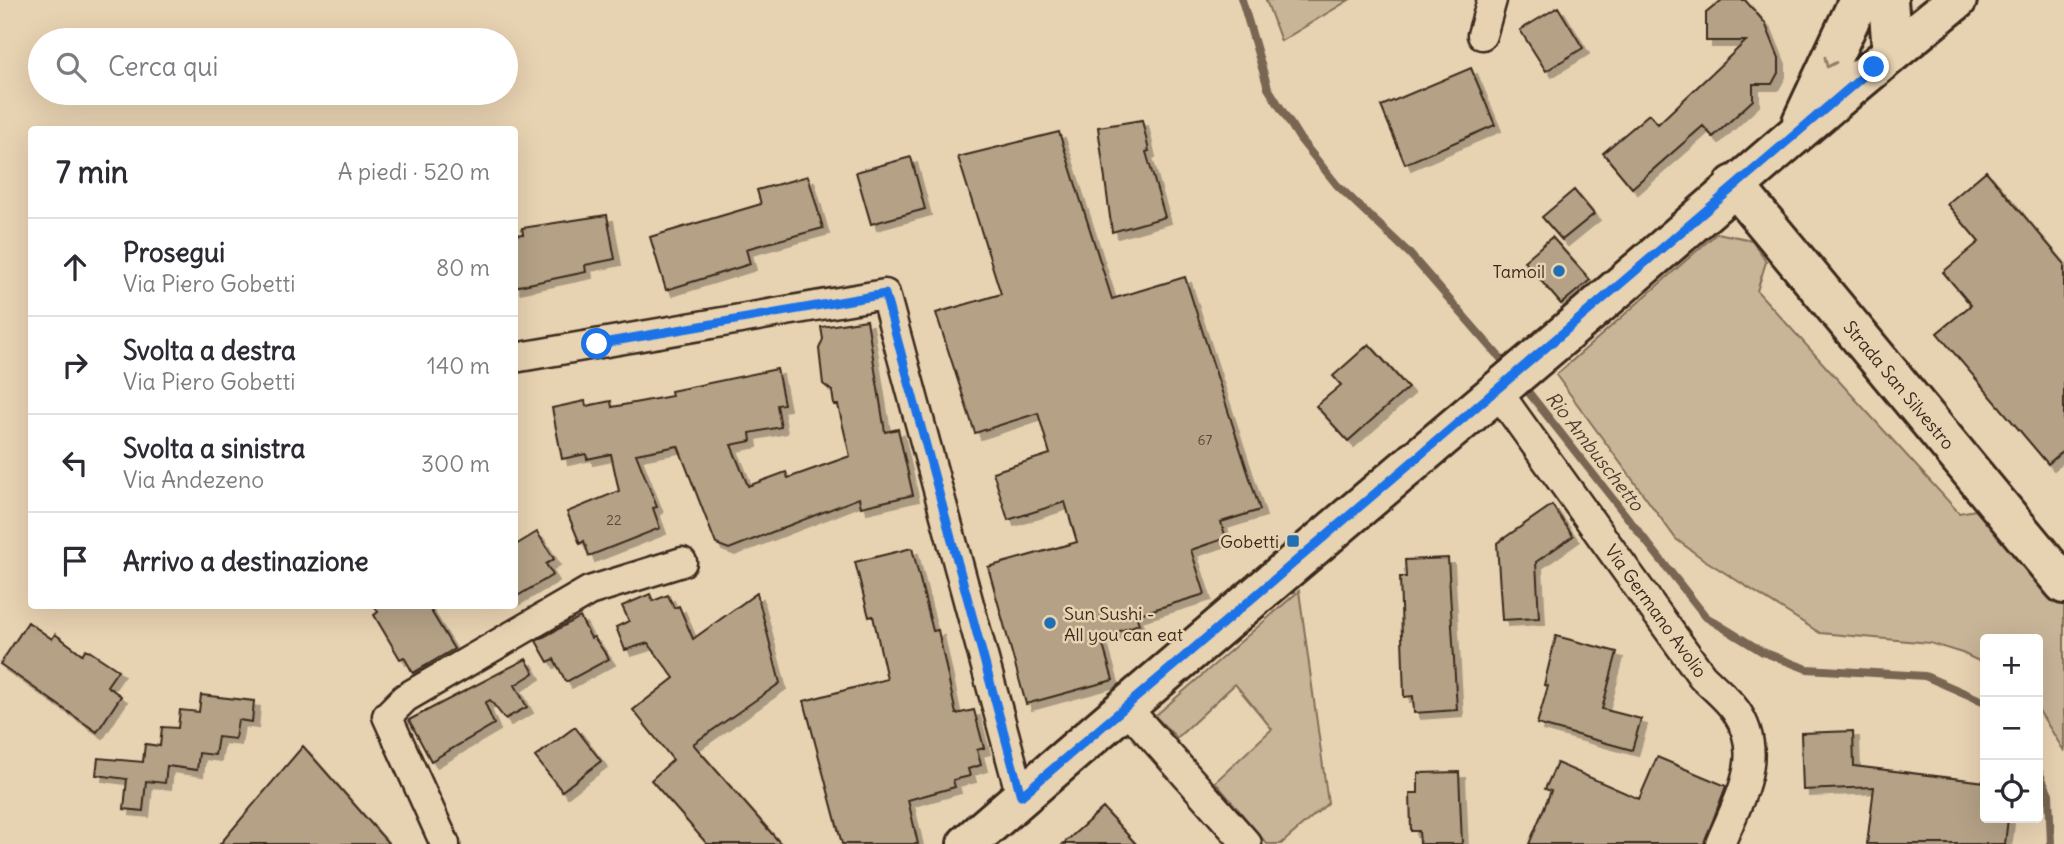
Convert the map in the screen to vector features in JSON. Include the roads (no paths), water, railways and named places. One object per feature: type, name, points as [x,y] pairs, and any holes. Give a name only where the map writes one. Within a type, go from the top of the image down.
[{"type":"main road","points":[[1869,0],[1883,60]]},
{"type":"main road","points":[[1798,132],[1869,0]]},
{"type":"main road","points":[[967,844],[1125,706],[1536,359],[1734,186],[1957,0]]},
{"type":"main road","name":"Strada San Silvestro","points":[[1734,186],[2064,584]]},
{"type":"street","points":[[1482,35],[1493,0]]},
{"type":"street","points":[[518,357],[885,294],[1021,796]]},
{"type":"street","name":"Via Germano Avolio","points":[[1497,391],[1702,676],[1735,710],[1749,736],[1750,770],[1720,844]]},
{"type":"street","points":[[445,844],[387,716],[405,698],[589,591],[682,562]]},
{"type":"street","points":[[1125,706],[1247,844]]},
{"type":"waterway","name":"Rio Ambuschetto","points":[[1242,0],[1268,88],[1300,139],[1337,185],[1409,253],[1509,368]]},
{"type":"waterway","name":"Rio Ambuschetto","points":[[1522,384],[1706,617],[1763,652],[1807,669],[1925,676],[1980,700]]},
{"type":"waterway","name":"Rio Ambuschetto","points":[[2043,781],[2049,794],[2051,844]]},
{"type":"place","name":"Tamoil","points":[[1559,271]]},
{"type":"place","name":"Gobetti","points":[[1293,541]]},
{"type":"place","name":"Sun Sushi - All you can eat","points":[[1050,623]]}]
